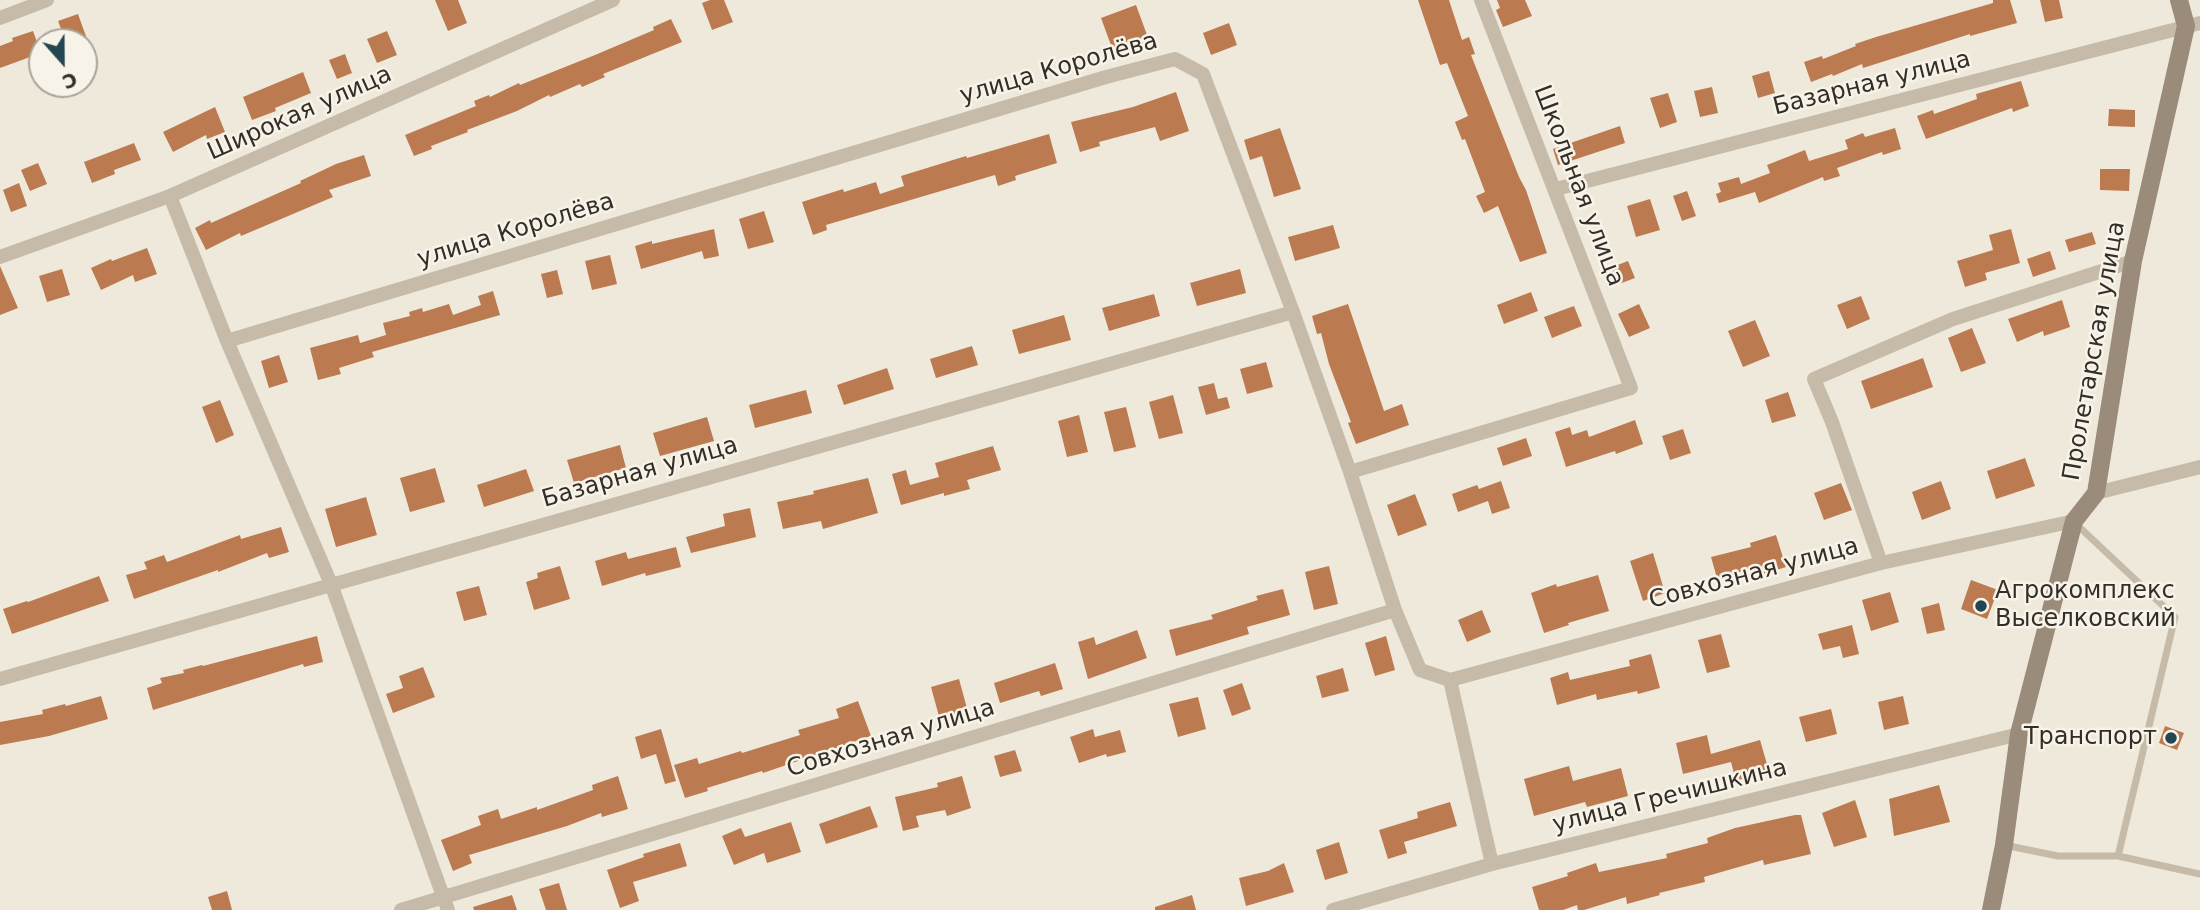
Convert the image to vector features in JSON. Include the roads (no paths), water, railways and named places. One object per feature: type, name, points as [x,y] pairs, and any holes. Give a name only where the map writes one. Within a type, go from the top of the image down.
[{"type":"street","points":[[0,18],[47,0]]},
{"type":"street","name":"Широкая улица","points":[[0,257],[170,196],[613,0]]},
{"type":"street","name":"Школьная улица","points":[[1350,472],[1631,388],[1481,0]]},
{"type":"street","name":"Пролетарская улица","points":[[1991,910],[2004,845],[2019,734],[2074,522],[2096,494],[2133,261],[2193,24],[2179,0]]},
{"type":"street","name":"Базарная улица","points":[[1556,190],[2193,24]]},
{"type":"street","name":"улица Королёва","points":[[228,341],[1106,77],[1175,59],[1203,74],[1293,312],[1350,472],[1395,610],[1420,670],[1450,680]]},
{"type":"street","points":[[170,196],[331,584],[447,904]]},
{"type":"street","points":[[1881,564],[1832,422],[1814,379],[1953,319],[2133,261]]},
{"type":"street","name":"Базарная улица","points":[[0,679],[1293,312]]},
{"type":"street","points":[[2096,494],[2200,467]]},
{"type":"street","name":"Совхозная улица","points":[[1450,680],[1881,564],[2074,522]]},
{"type":"street","name":"Совхозная улица","points":[[401,910],[447,904],[1395,610]]},
{"type":"street","points":[[1450,680],[1492,864]]},
{"type":"street","name":"улица Гречишкина","points":[[1333,910],[1492,864],[2019,734]]},
{"type":"lane","points":[[2074,522],[2175,617],[2118,856]]},
{"type":"lane","points":[[2004,845],[2058,856],[2118,856],[2200,874]]},
{"type":"place","name":"Агрокомплекс Выселковский","points":[[1981,606]]},
{"type":"place","name":"Транспорт","points":[[2171,738]]}]
